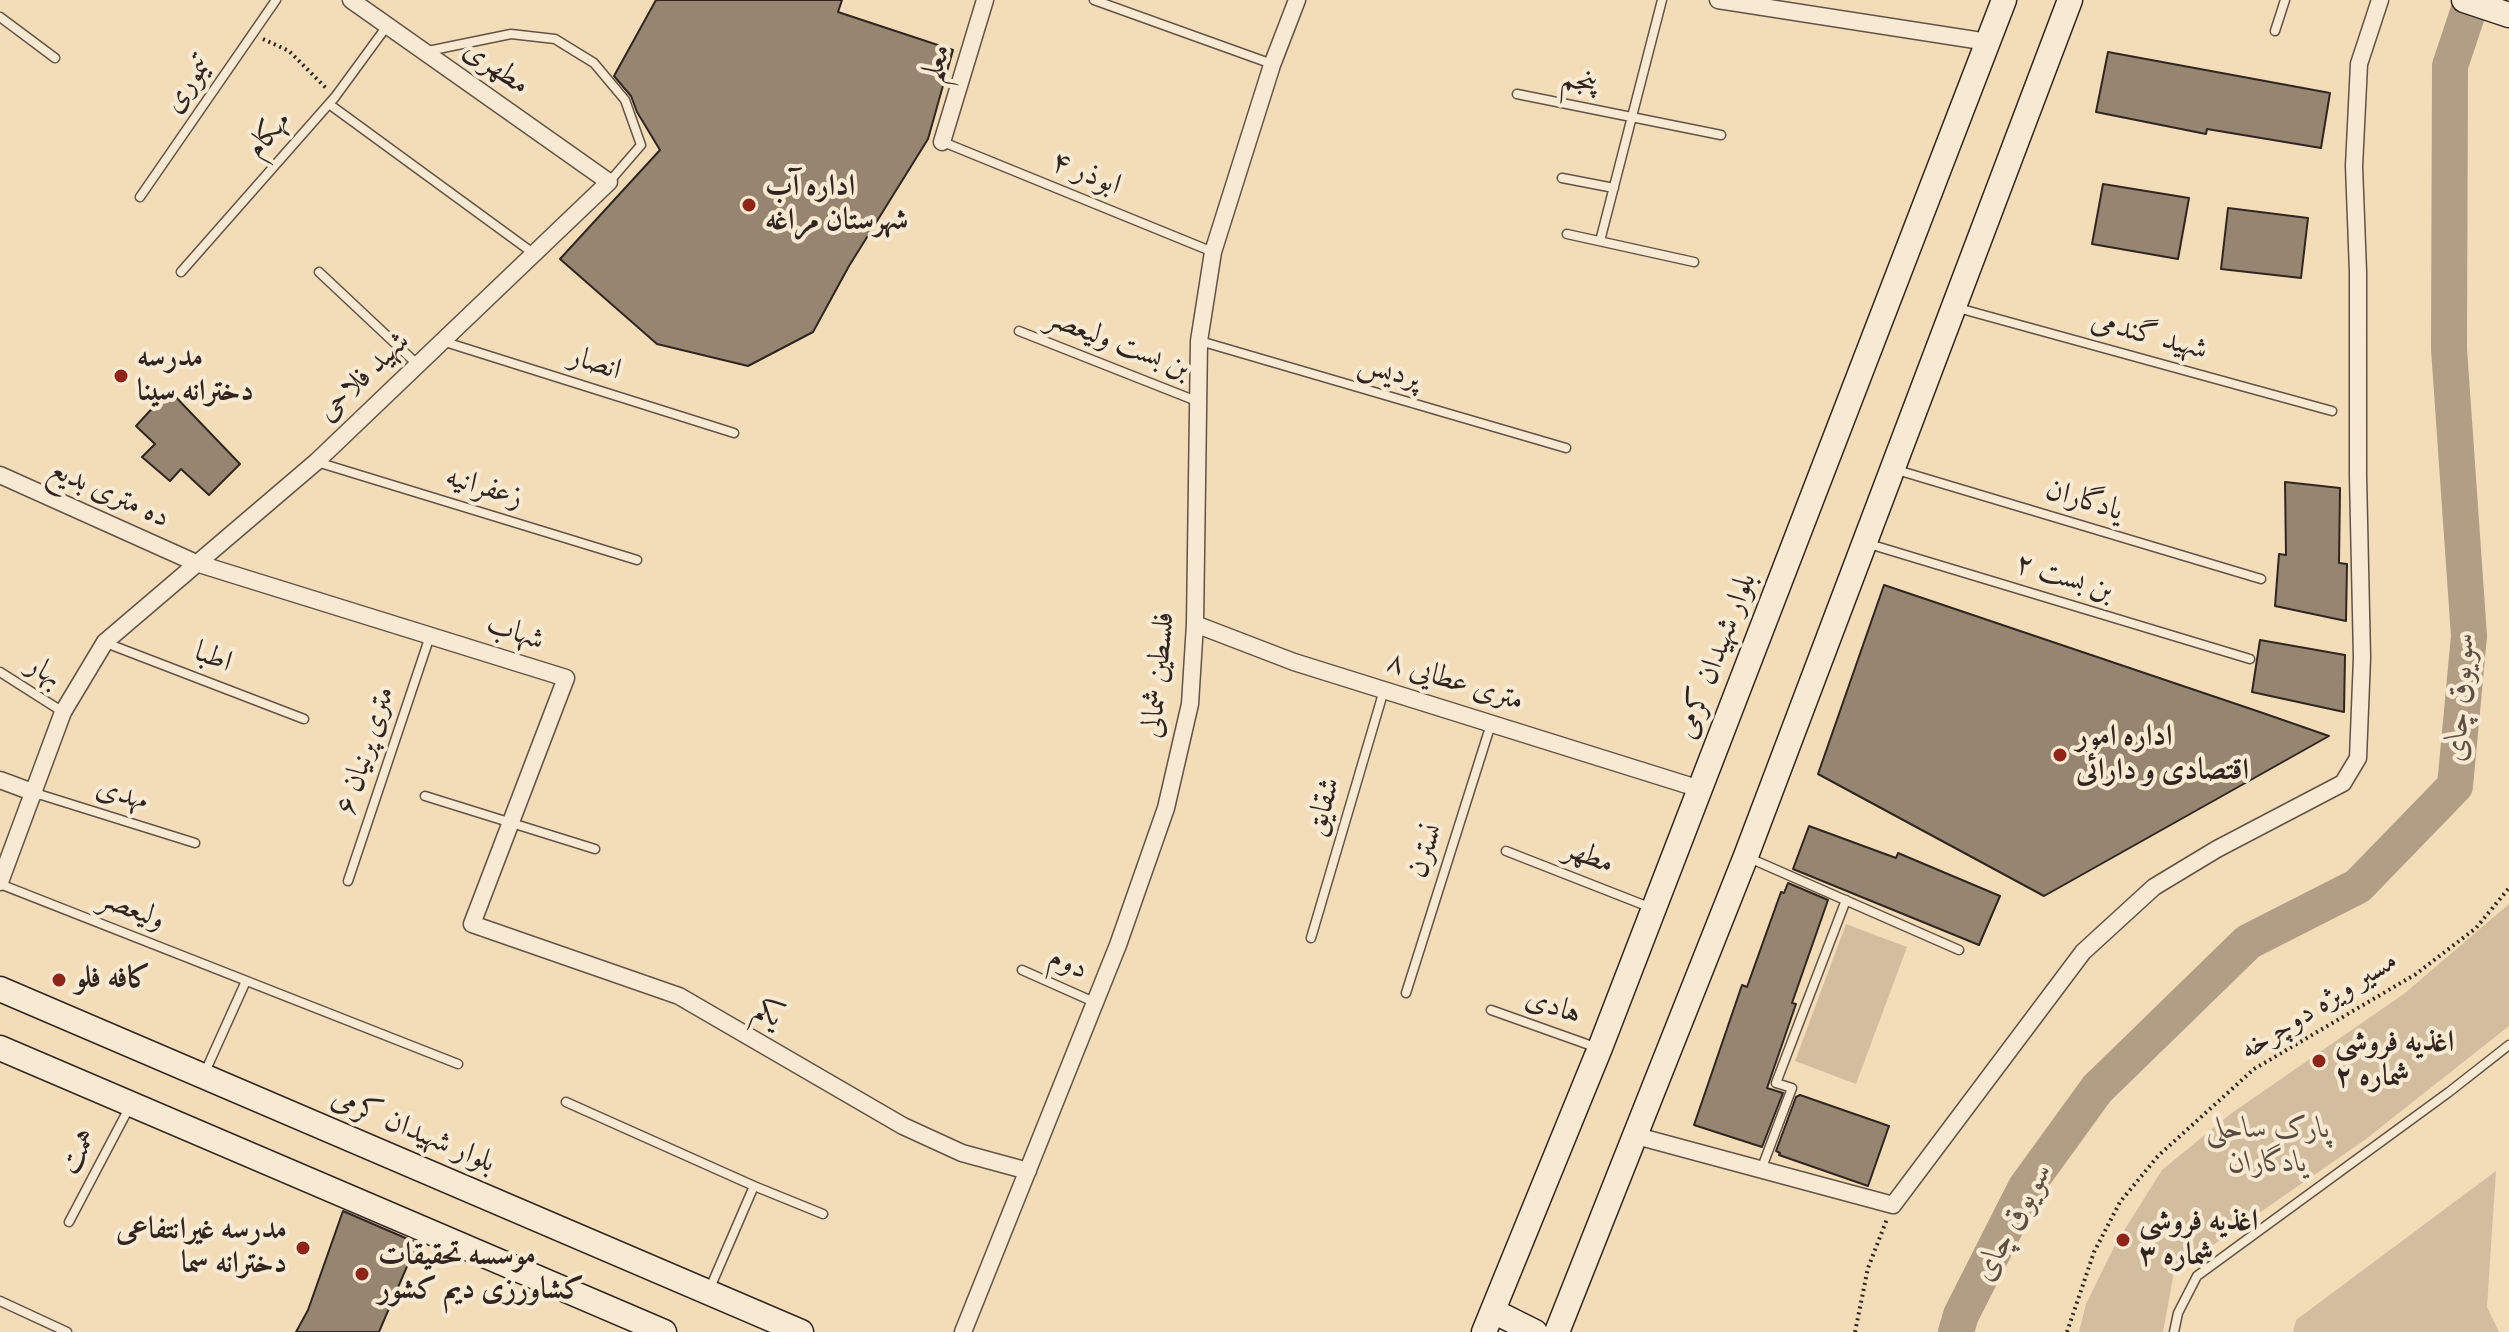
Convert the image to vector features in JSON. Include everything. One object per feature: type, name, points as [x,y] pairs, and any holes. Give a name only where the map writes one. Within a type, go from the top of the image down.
[{"type":"main road","name":"بلوار شهیدان کرمی","points":[[1488,1321],[1600,1048],[2004,0]]},
{"type":"main road","points":[[2464,0],[2509,15]]},
{"type":"main road","points":[[1488,1321],[1550,1332],[1746,856],[2065,3]]},
{"type":"main road","name":"بلوار شهیدان کرمی","points":[[0,989],[801,1332]]},
{"type":"main road","points":[[0,1048],[664,1332]]},
{"type":"street","name":"مطهری","points":[[351,0],[609,182]]},
{"type":"street","name":"معلم","points":[[942,142],[985,0]]},
{"type":"street","name":"فلسطین شمالی","points":[[963,1332],[1095,1003],[1166,808],[1190,704],[1195,624],[1199,341],[1213,252],[1272,65],[1297,0]]},
{"type":"street","points":[[1718,0],[1988,42]]},
{"type":"street","points":[[1633,1135],[1893,1205],[2083,952],[2154,887],[2217,849],[2343,783],[2358,758],[2362,658],[2354,166],[2359,64],[2380,0]]},
{"type":"street","name":"شهید فلاحی","points":[[0,883],[63,712],[105,642],[316,462],[609,182]]},
{"type":"street","name":"ده متری بدیع","points":[[0,475],[196,563]]},
{"type":"street","name":"شهاب","points":[[196,563],[566,678],[472,924]]},
{"type":"street","name":"۸ متری عطایی","points":[[1195,624],[1294,662],[1700,789]]},
{"type":"street","points":[[0,780],[35,793]]},
{"type":"street","name":"یکم","points":[[472,924],[679,996],[903,1126],[962,1153],[1028,1171]]},
{"type":"lane","name":"تیموری","points":[[140,197],[276,0]]},
{"type":"lane","points":[[1094,0],[1272,65]]},
{"type":"lane","points":[[1600,241],[1662,0]]},
{"type":"lane","points":[[2275,31],[2285,0]]},
{"type":"lane","points":[[0,17],[55,58]]},
{"type":"lane","name":"مهکام","points":[[181,272],[332,101],[388,26]]},
{"type":"lane","name":"شهید فلاحی","points":[[425,52],[511,34],[555,39],[594,63],[625,100],[641,145],[609,182]]},
{"type":"lane","name":"پنجم","points":[[1517,94],[1721,135]]},
{"type":"lane","points":[[332,101],[533,253]]},
{"type":"lane","name":"ابوذر ۴","points":[[942,142],[1213,252]]},
{"type":"lane","points":[[1562,178],[1614,188]]},
{"type":"lane","points":[[1567,234],[1694,262]]},
{"type":"lane","points":[[319,272],[417,364]]},
{"type":"lane","name":"شهید گندمی","points":[[1953,307],[2332,411]]},
{"type":"lane","name":"بن بست ولیعصر","points":[[1019,331],[1199,402]]},
{"type":"lane","name":"انصار","points":[[441,341],[734,433]]},
{"type":"lane","name":"پردیس","points":[[1199,341],[1566,448]]},
{"type":"lane","name":"زعفرانیه","points":[[316,462],[637,560]]},
{"type":"lane","name":"یادگاران","points":[[1892,469],[2261,579]]},
{"type":"lane","name":"بن بست ۲","points":[[1864,542],[2250,659]]},
{"type":"lane","name":"۶ متری پرنیان","points":[[348,881],[430,635]]},
{"type":"lane","name":"اطبا","points":[[105,642],[304,719]]},
{"type":"lane","name":"بهار","points":[[0,672],[63,712]]},
{"type":"lane","name":"شقایق","points":[[1311,938],[1384,689]]},
{"type":"lane","name":"نسترن","points":[[1406,993],[1492,723]]},
{"type":"lane","name":"مهدی","points":[[35,793],[195,843]]},
{"type":"lane","points":[[425,796],[595,849]]},
{"type":"lane","name":"مطهر","points":[[1506,851],[1654,908]]},
{"type":"lane","points":[[1746,856],[1959,950]]},
{"type":"lane","name":"ولیعصر","points":[[0,883],[458,1064]]},
{"type":"lane","points":[[1761,1170],[1792,1088],[1776,1083],[1846,900]]},
{"type":"lane","name":"دوم","points":[[1022,970],[1095,1003]]},
{"type":"lane","points":[[203,1076],[246,981]]},
{"type":"lane","name":"هادی","points":[[1491,1010],[1600,1048]]},
{"type":"lane","points":[[2174,1332],[2178,1313],[2197,1276],[2509,1045]]},
{"type":"lane","points":[[566,1102],[823,1214]]},
{"type":"lane","name":"همت","points":[[69,1222],[131,1104]]},
{"type":"lane","points":[[708,1292],[754,1186]]},
{"type":"lane","points":[[0,1301],[67,1332]]},
{"type":"path","points":[[253,32],[268,43],[289,51],[332,101]]},
{"type":"path","name":"مسیر ویژه دوچرخه","points":[[2067,1332],[2094,1252],[2120,1202],[2158,1156],[2254,1069],[2416,974],[2476,928],[2509,888]]},
{"type":"path","points":[[1855,1332],[1868,1268],[1893,1205]]},
{"type":"green space","name":"پارک ساحلی یادگاران","points":[[2509,904],[2509,1026],[2366,1139],[2174,1272],[2163,1332],[2079,1332],[2086,1304],[2115,1245],[2162,1170],[2229,1115],[2405,993]]},
{"type":"green space","points":[[1846,924],[1907,947],[1856,1084],[1795,1061]]},
{"type":"green space","points":[[2496,1171],[2487,1307],[2499,1332],[2293,1332],[2296,1320]]},
{"type":"building","name":"اداره آب شهرستان مراغه","points":[[656,0],[842,0],[838,12],[953,50],[928,139],[849,266],[813,332],[748,366],[657,344],[560,259],[660,150],[631,96],[614,76]]},
{"type":"building","points":[[2108,52],[2330,93],[2321,148],[2207,129],[2206,134],[2096,112]]},
{"type":"building","points":[[2103,184],[2189,198],[2178,259],[2092,244]]},
{"type":"building","points":[[2228,208],[2308,218],[2301,278],[2221,269]]},
{"type":"building","points":[[169,390],[240,464],[209,495],[181,469],[170,481],[142,457],[155,444],[136,426]]},
{"type":"building","points":[[2285,482],[2340,488],[2339,563],[2347,564],[2346,621],[2275,606],[2279,554],[2286,555]]},
{"type":"building","name":"اداره امور اقتصادی و دارائی","points":[[1884,585],[2329,736],[2044,896],[1818,774]]},
{"type":"building","points":[[2260,640],[2345,655],[2344,712],[2252,692]]},
{"type":"building","points":[[1809,826],[1896,858],[1898,853],[2000,896],[1979,945],[1793,869]]},
{"type":"building","points":[[1788,883],[1828,900],[1792,1003],[1796,1004],[1767,1088],[1783,1093],[1762,1147],[1694,1125],[1742,985],[1747,987],[1781,892],[1784,893]]},
{"type":"building","points":[[1800,1095],[1889,1126],[1868,1186],[1779,1155],[1776,1151],[1796,1097]]},
{"type":"building","name":"موسسه تحقیقات کشاورزی دیم کشور","points":[[343,1211],[417,1243],[379,1332],[296,1332],[308,1310]]},
{"type":"waterway","name":"سویوق چای","points":[[1956,1332],[1961,1315],[2026,1187],[2097,1089],[2248,942],[2358,886],[2455,786],[2469,636],[2449,349],[2450,66],[2472,0]]},
{"type":"place","name":"اداره آب شهرستان مراغه","points":[[749,205]]},
{"type":"place","name":"مدرسه دخترانه سینا","points":[[121,376]]},
{"type":"place","name":"اداره امور اقتصادی و دارائی","points":[[2060,755]]},
{"type":"place","name":"کافه فلو","points":[[59,980]]},
{"type":"place","name":"اغذیه فروشی شماره ۲","points":[[2319,1061]]},
{"type":"place","name":"اغذیه فروشی شماره ۳","points":[[2123,1240]]},
{"type":"place","name":"مدرسه غیرانتفاعی دخترانه سما","points":[[303,1248]]},
{"type":"place","name":"موسسه تحقیقات کشاورزی دیم کشور","points":[[362,1274]]}]
